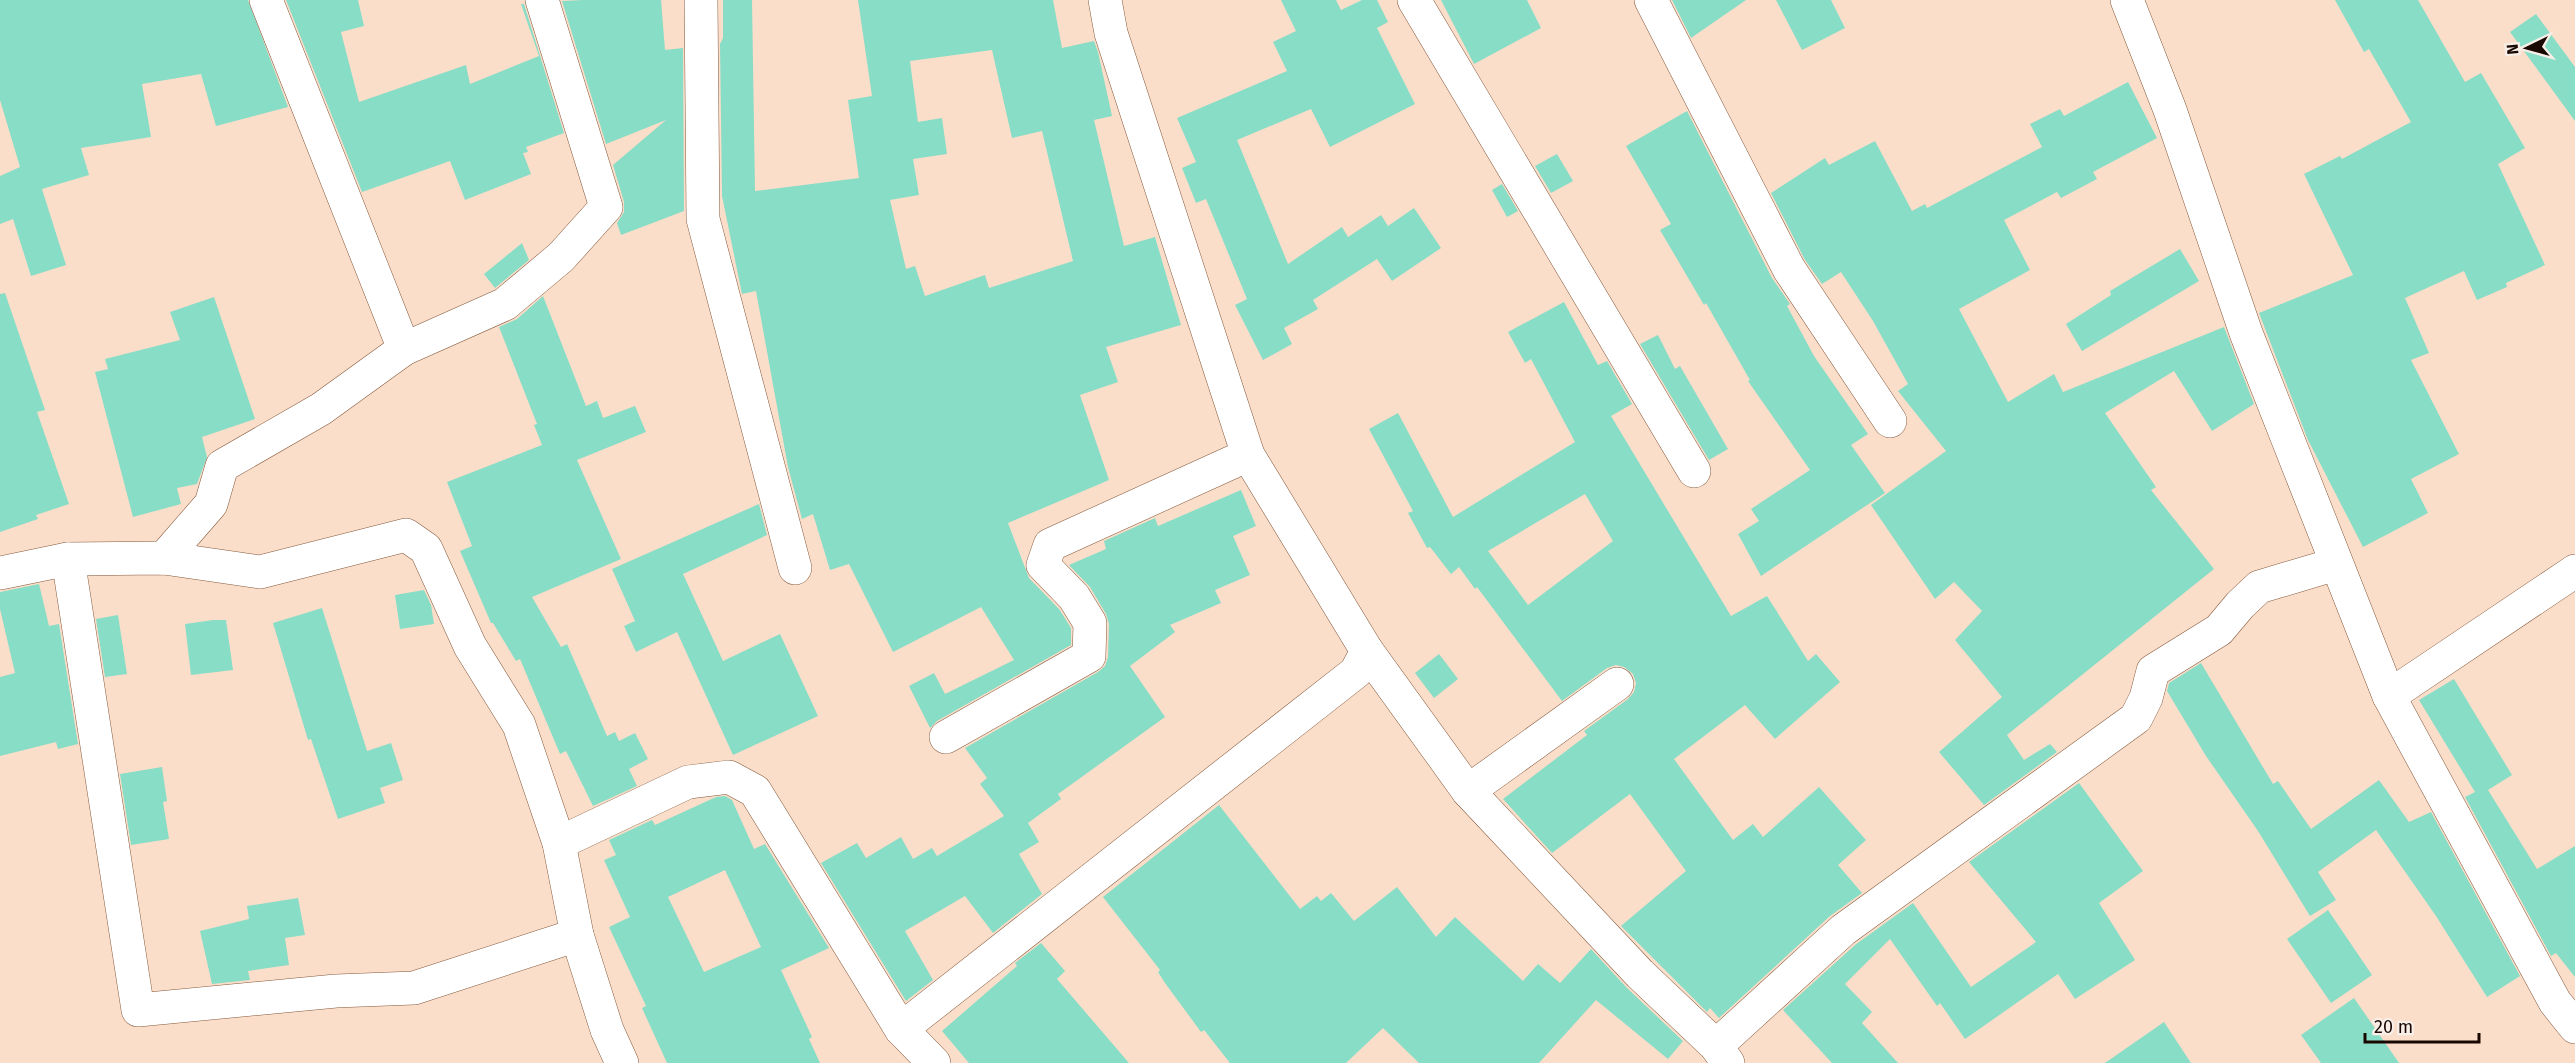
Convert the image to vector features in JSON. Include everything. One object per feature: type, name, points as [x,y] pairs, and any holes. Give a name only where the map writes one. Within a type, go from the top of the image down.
[{"type":"street","points":[[266,0],[404,349]]},
{"type":"street","points":[[164,558],[211,504],[222,466],[321,409],[404,349],[505,304],[561,257],[606,207],[542,0]]},
{"type":"street","points":[[701,0],[703,219],[795,567]]},
{"type":"street","points":[[1105,0],[1111,33],[1248,455],[1367,651],[1468,791],[1640,974],[1722,1055],[1843,930],[2136,718],[2146,698],[2153,671],[2219,630],[2259,587],[2336,564]]},
{"type":"street","points":[[1414,0],[1694,471]]},
{"type":"street","points":[[1650,0],[1788,269],[1890,421]]},
{"type":"street","points":[[2127,0],[2170,110],[2246,333],[2389,696],[2555,1002],[2575,1027]]},
{"type":"street","points":[[946,737],[1089,656],[1090,623],[1074,597],[1043,565],[1050,545],[1248,455]]},
{"type":"street","points":[[0,573],[68,559],[164,558],[260,572],[406,535],[426,549],[470,646],[519,725],[559,843],[578,935],[607,1030],[622,1063]]},
{"type":"street","points":[[68,559],[138,1010],[336,991],[414,988],[578,935]]},
{"type":"street","points":[[2389,696],[2575,571]]},
{"type":"street","points":[[901,1029],[1356,672],[1367,651]]},
{"type":"street","points":[[1468,791],[1617,684]]},
{"type":"street","points":[[559,843],[688,782],[729,777],[755,791],[901,1029],[934,1063]]},
{"type":"building","points":[[0,0],[248,0],[288,107],[216,126],[201,74],[142,84],[151,137],[81,148],[89,175],[42,189],[66,265],[31,276],[13,219],[0,224],[0,176],[20,167],[0,100]]},
{"type":"building","points":[[286,0],[358,0],[364,26],[341,32],[359,102],[466,65],[470,84],[539,56],[521,4],[524,4],[564,133],[526,147],[528,152],[523,153],[531,174],[465,200],[450,161],[362,192]]},
{"type":"building","points":[[661,0],[665,50],[683,48],[684,211],[621,235],[617,223],[624,212],[624,202],[613,165],[666,120],[606,144],[562,1]]},
{"type":"building","points":[[723,0],[752,0],[755,191],[859,178],[848,100],[872,96],[858,0],[1053,0],[1062,48],[1094,41],[1098,52],[1112,116],[1094,120],[1124,246],[1155,237],[1181,325],[1106,347],[1118,382],[1080,395],[1109,480],[1008,523],[1029,578],[1059,609],[1071,628],[1071,645],[937,721],[930,728],[909,686],[934,673],[945,694],[1014,660],[981,607],[893,652],[849,564],[830,570],[813,514],[802,519],[788,467],[756,291],[742,294],[722,196],[720,44],[723,38]],"holes":[[[992,50],[1012,138],[1042,131],[1073,261],[989,288],[985,275],[925,296],[915,266],[906,269],[890,200],[919,195],[913,159],[947,154],[942,118],[918,122],[910,61]]]},
{"type":"building","points":[[1281,0],[1336,0],[1341,10],[1362,0],[1377,0],[1388,22],[1377,28],[1415,104],[1330,147],[1311,109],[1237,140],[1288,264],[1342,227],[1348,237],[1381,215],[1388,226],[1414,208],[1441,248],[1392,281],[1377,259],[1313,300],[1318,309],[1284,328],[1292,344],[1263,360],[1235,305],[1247,299],[1206,199],[1196,203],[1182,168],[1196,162],[1177,118],[1287,71],[1273,42],[1296,31]]},
{"type":"building","points":[[1441,0],[1527,0],[1541,28],[1474,64]]},
{"type":"building","points":[[1672,0],[1746,0],[1691,38]]},
{"type":"building","points":[[1776,0],[1831,0],[1845,28],[1802,50]]},
{"type":"building","points":[[2335,0],[2418,0],[2465,82],[2481,73],[2525,148],[2498,164],[2545,265],[2506,283],[2507,287],[2477,300],[2464,271],[2405,298],[2429,353],[2411,360],[2459,454],[2411,479],[2428,513],[2363,547],[2308,440],[2259,313],[2353,275],[2304,174],[2340,156],[2342,159],[2411,122],[2369,49],[2364,52]]},
{"type":"building","points":[[2536,14],[2575,67],[2575,121],[2510,32]]},
{"type":"building","points":[[2128,82],[2157,138],[2093,172],[2097,179],[2061,198],[2057,192],[2004,220],[2030,270],[1959,309],[2008,402],[2054,374],[2063,392],[2224,327],[2254,404],[2212,431],[2174,371],[2105,413],[2156,487],[2151,490],[2214,569],[2007,735],[2024,760],[2050,744],[2057,752],[1984,805],[1939,752],[2002,697],[1955,640],[1982,611],[1954,582],[1935,599],[1871,505],[1946,451],[1898,391],[1908,384],[1873,321],[1841,272],[1822,284],[1805,260],[1771,193],[1825,158],[1829,165],[1875,141],[1912,211],[1925,204],[1927,208],[2042,147],[2030,124],[2060,109],[2064,116]]},
{"type":"building","points":[[1687,111],[1772,278],[1790,304],[1787,306],[1814,356],[1868,434],[1851,445],[1885,493],[1761,576],[1738,534],[1759,521],[1751,509],[1810,470],[1748,381],[1750,380],[1706,303],[1704,305],[1660,230],[1671,224],[1626,146]]},
{"type":"building","points":[[1557,154],[1573,181],[1551,193],[1535,166]]},
{"type":"building","points":[[1502,184],[1518,211],[1507,217],[1492,190]]},
{"type":"building","points":[[522,243],[529,260],[495,288],[484,274]]},
{"type":"building","points":[[2180,249],[2199,281],[2082,351],[2066,324],[2111,295],[2110,291]]},
{"type":"building","points":[[5,293],[45,410],[37,412],[69,504],[36,515],[38,519],[0,532],[0,294]]},
{"type":"building","points":[[543,296],[586,406],[597,401],[603,418],[635,406],[646,432],[577,460],[621,559],[532,597],[561,647],[567,644],[607,736],[615,732],[619,741],[635,733],[648,759],[629,769],[637,786],[593,806],[566,751],[560,754],[520,659],[516,661],[491,623],[460,551],[472,546],[447,482],[542,445],[534,425],[537,424],[499,327],[517,319]]},
{"type":"building","points":[[214,297],[255,419],[202,437],[207,457],[197,484],[177,488],[181,504],[133,517],[95,372],[108,369],[105,359],[180,340],[170,312]]},
{"type":"building","points":[[1564,302],[1598,365],[1607,361],[1632,404],[1611,416],[1731,616],[1767,596],[1808,661],[1816,654],[1840,682],[1775,739],[1745,705],[1674,759],[1733,840],[1753,824],[1763,837],[1819,787],[1866,840],[1838,865],[1862,893],[1830,916],[1719,1018],[1710,1008],[1707,1012],[1621,926],[1686,871],[1630,794],[1552,853],[1503,799],[1587,735],[1584,731],[1628,699],[1634,692],[1636,683],[1633,674],[1624,667],[1616,665],[1607,668],[1562,701],[1477,587],[1475,589],[1459,567],[1451,574],[1430,547],[1427,548],[1408,513],[1413,511],[1369,429],[1398,413],[1453,517],[1575,442],[1531,359],[1525,363],[1508,332]],"holes":[[[1585,494],[1613,541],[1528,605],[1488,551]]]},
{"type":"building","points":[[1658,335],[1675,369],[1680,366],[1728,449],[1709,460],[1640,344]]},
{"type":"building","points":[[1241,490],[1256,526],[1233,536],[1250,575],[1215,590],[1221,603],[1170,625],[1175,632],[1130,666],[1165,717],[1058,794],[1061,799],[1028,823],[1039,842],[1019,854],[1042,894],[993,933],[965,896],[905,931],[933,980],[906,1001],[821,863],[857,843],[866,858],[901,837],[913,859],[932,848],[937,856],[1004,816],[980,784],[987,778],[965,748],[1098,672],[1105,666],[1108,657],[1109,624],[1106,614],[1090,587],[1069,565],[1106,549],[1104,541],[1155,518],[1158,526]]},
{"type":"building","points":[[759,504],[767,535],[683,574],[723,661],[780,634],[818,716],[733,755],[677,632],[636,652],[624,626],[635,621],[612,569]]},
{"type":"building","points":[[39,584],[49,626],[59,624],[78,744],[58,749],[56,742],[0,756],[0,677],[15,673],[0,609],[0,592]]},
{"type":"building","points":[[424,590],[431,605],[434,624],[400,629],[395,595]]},
{"type":"building","points":[[322,608],[367,751],[391,743],[403,780],[380,788],[385,803],[338,819],[311,739],[308,740],[273,623]]},
{"type":"building","points":[[118,615],[127,674],[105,677],[96,619]]},
{"type":"building","points":[[226,620],[233,670],[191,675],[185,624]]},
{"type":"building","points":[[1439,654],[1458,679],[1434,698],[1415,673]]},
{"type":"building","points":[[2201,663],[2273,784],[2278,781],[2311,829],[2379,780],[2409,822],[2431,812],[2520,976],[2487,997],[2436,916],[2376,830],[2318,872],[2336,900],[2310,916],[2258,831],[2206,756],[2167,691],[2169,683]]},
{"type":"building","points":[[2454,679],[2512,775],[2488,790],[2537,869],[2575,846],[2575,977],[2556,953],[2551,956],[2465,797],[2475,792],[2419,700]]},
{"type":"building","points":[[162,767],[167,801],[163,802],[169,839],[131,845],[120,774]]},
{"type":"building","points":[[2079,783],[2143,871],[2099,903],[2135,960],[2075,999],[2058,974],[1965,1039],[1940,1003],[1937,1006],[1890,939],[1845,984],[1872,1012],[1862,1023],[1898,1063],[1832,1063],[1783,1010],[1855,945],[1913,903],[1971,987],[2036,942],[1969,862]]},
{"type":"building","points":[[725,796],[732,800],[754,849],[765,844],[829,948],[781,970],[812,1037],[809,1039],[820,1063],[667,1063],[642,1008],[646,1006],[609,927],[630,917],[604,860],[616,855],[609,840],[652,820],[655,825],[716,797]],"holes":[[[725,870],[761,947],[704,972],[668,897]]]},
{"type":"building","points":[[1219,805],[1300,909],[1317,896],[1321,901],[1331,893],[1354,921],[1397,887],[1436,937],[1455,917],[1523,981],[1538,964],[1560,983],[1591,949],[1627,988],[1683,1041],[1668,1059],[1596,1000],[1539,1063],[1419,1063],[1383,1028],[1346,1063],[1230,1063],[1204,1030],[1201,1032],[1165,983],[1158,972],[1160,970],[1103,897]]},
{"type":"building","points":[[298,898],[305,935],[285,938],[289,965],[248,971],[250,980],[212,984],[200,931],[249,919],[247,906]]},
{"type":"building","points":[[2328,910],[2372,975],[2331,1003],[2287,939]]},
{"type":"building","points":[[1041,943],[1065,971],[1057,979],[1129,1063],[969,1063],[942,1031],[1017,966],[1015,963]]},
{"type":"building","points":[[2354,998],[2399,1063],[2321,1063],[2301,1035]]},
{"type":"building","points":[[2164,1022],[2191,1063],[2105,1063]]}]
